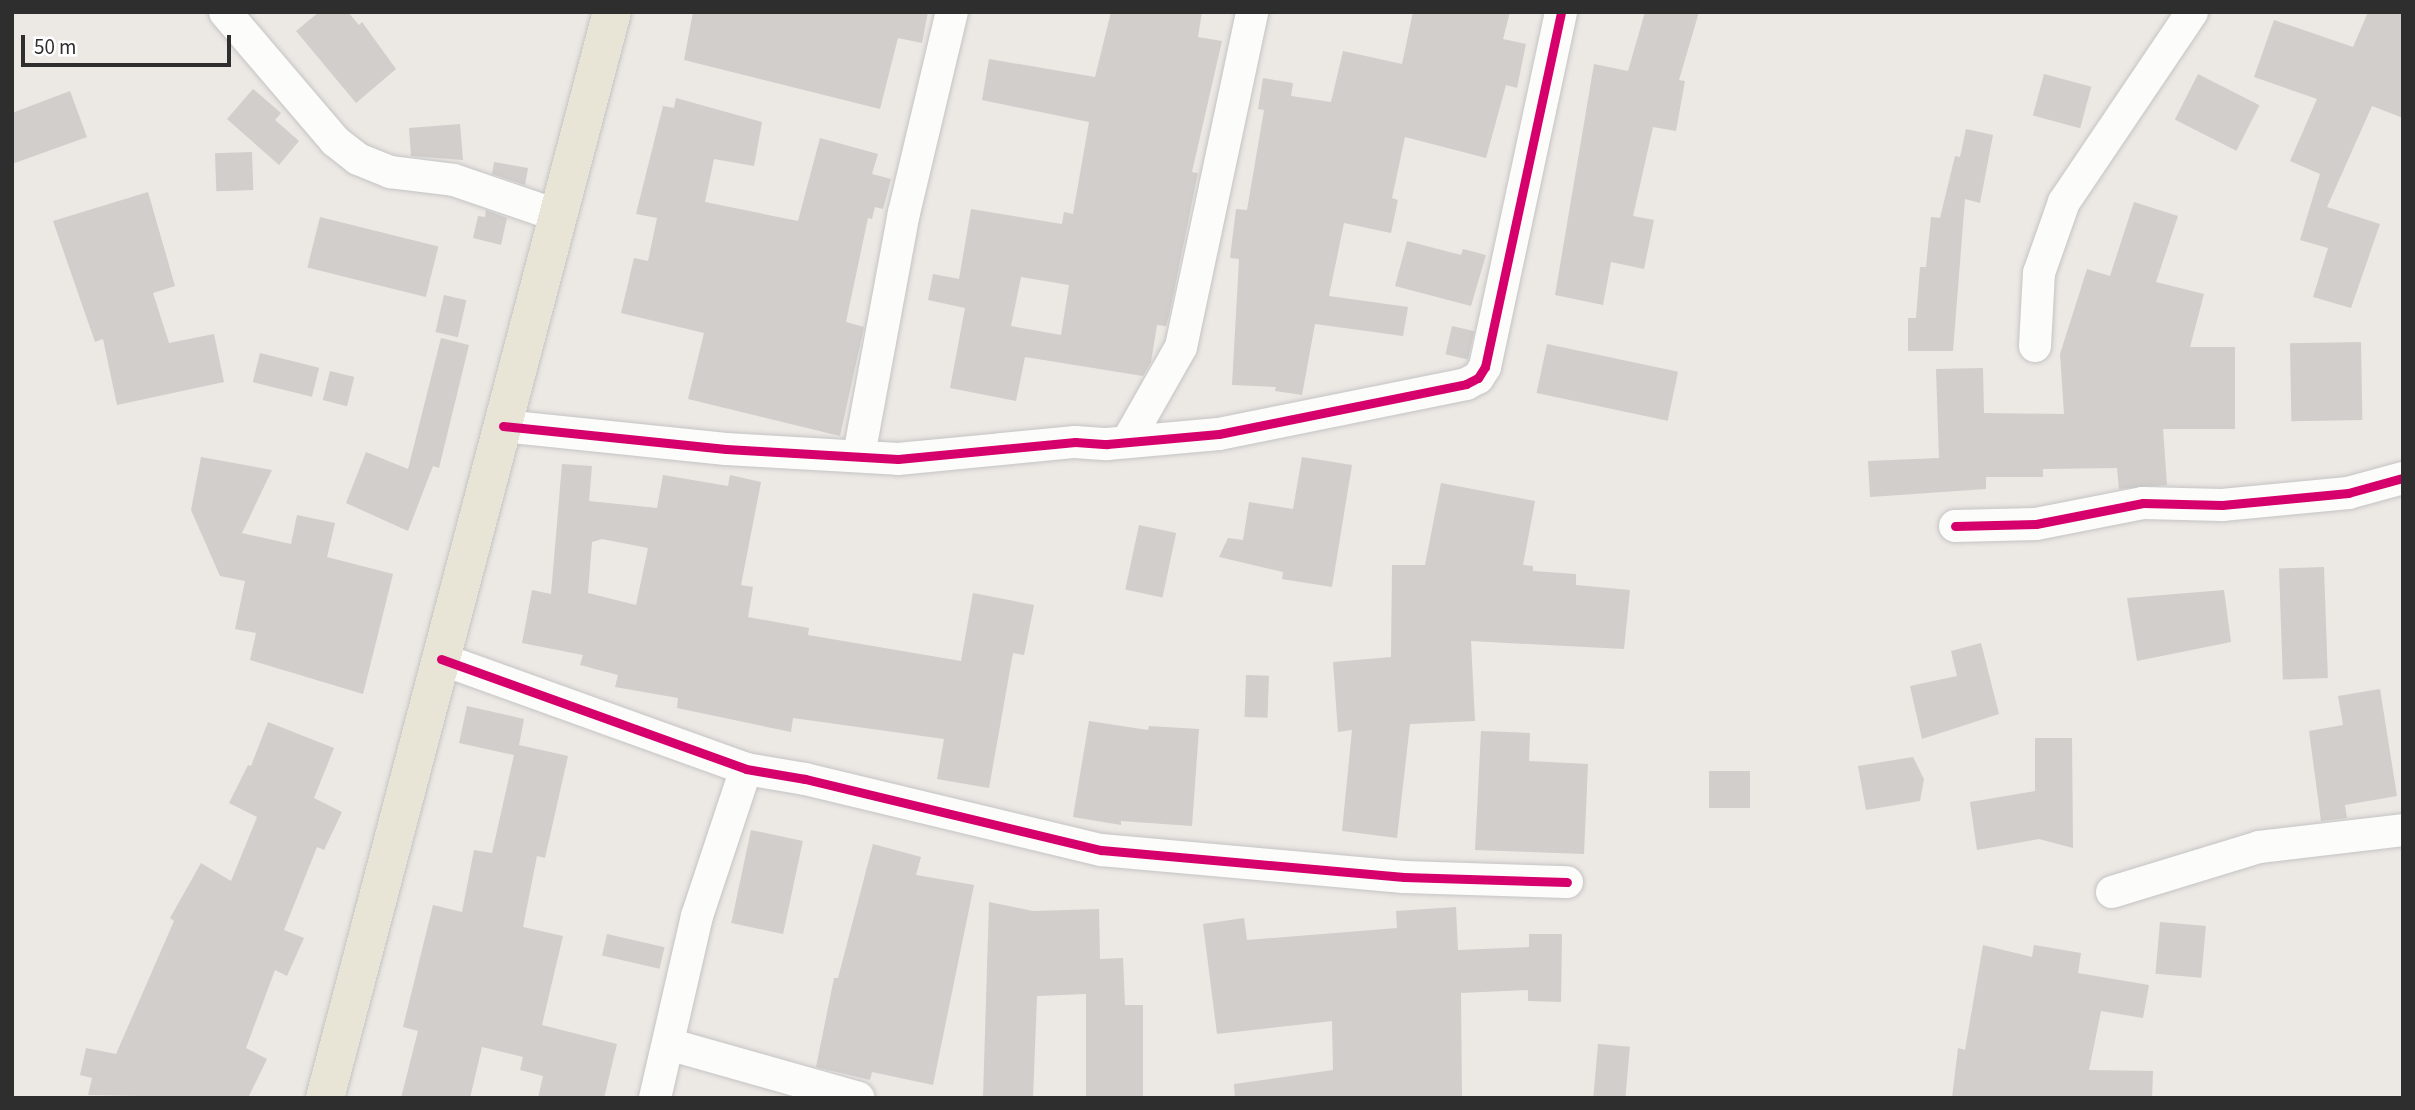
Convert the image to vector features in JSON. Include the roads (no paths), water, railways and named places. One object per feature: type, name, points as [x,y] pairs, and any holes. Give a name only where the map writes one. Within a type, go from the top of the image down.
[{"type":"main road","points":[[325,1098],[612,12]]},
{"type":"street","points":[[225,12],[335,141],[358,159],[390,172],[454,180],[559,216]]},
{"type":"street","points":[[859,455],[904,213],[952,12]]},
{"type":"street","points":[[1127,442],[1181,347],[1252,12]]},
{"type":"street","points":[[503,426],[726,449],[898,459],[1075,442],[1127,442],[1219,434],[1478,378],[1485,366],[1561,12]]},
{"type":"street","points":[[2035,346],[2039,273],[2064,202],[2192,12]]},
{"type":"street","points":[[1955,526],[2036,524],[2143,503],[2222,505],[2348,493],[2403,478]]},
{"type":"street","points":[[441,659],[746,769],[805,779],[1101,850],[1404,877],[1567,882]]},
{"type":"street","points":[[655,1098],[697,916],[746,769]]},
{"type":"street","points":[[2112,892],[2259,847],[2403,830]]},
{"type":"street","points":[[668,1044],[859,1098]]}]
